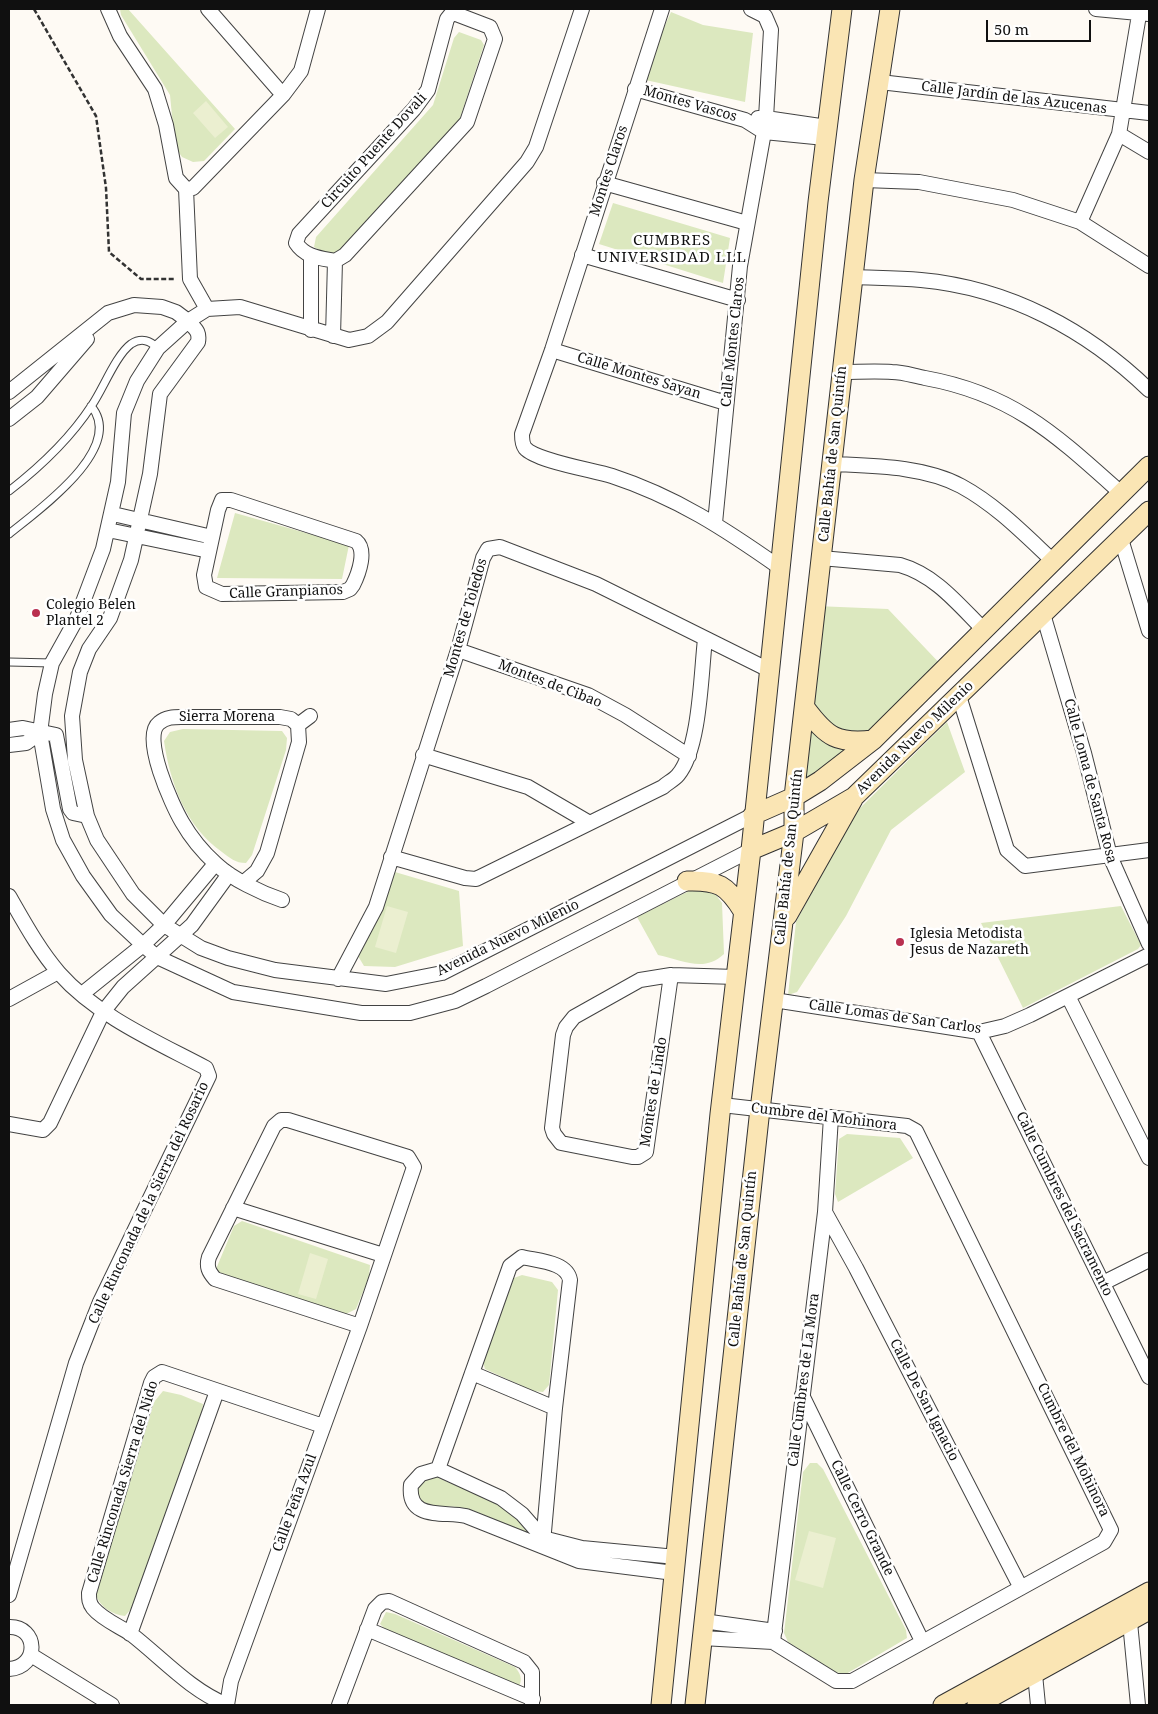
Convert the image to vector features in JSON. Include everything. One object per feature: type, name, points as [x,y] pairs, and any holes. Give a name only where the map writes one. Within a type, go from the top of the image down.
[{"type":"street","points":[[108,9],[120,36],[154,89],[166,125],[176,178],[186,189],[190,279],[207,309]]},
{"type":"street","points":[[208,9],[283,94]]},
{"type":"street","points":[[186,189],[193,188],[283,94],[301,71],[318,9]]},
{"type":"street","points":[[9,392],[108,313],[134,306],[162,307],[176,312],[188,321],[207,309],[240,307],[349,340],[368,336],[387,322],[527,162],[536,147],[582,9]]},
{"type":"street","name":"Montes Claros","points":[[662,9],[604,183],[552,350],[522,434],[524,447],[536,455],[613,477],[694,510],[715,523]]},
{"type":"street","name":"Calle Montes Claros","points":[[715,523],[740,266],[765,125],[771,30],[770,22],[765,16],[751,9]]},
{"type":"street","points":[[661,1705],[768,670],[826,132],[842,9]]},
{"type":"street","name":"Calle Bahía de San Quintín","points":[[696,1704],[760,1110],[794,832],[794,797],[806,709],[842,372],[864,180],[890,9]]},
{"type":"street","points":[[1080,222],[1119,134],[1143,12],[1096,9]]},
{"type":"street","name":"Circuito Puente Dovali","points":[[311,256],[301,250],[296,243],[299,234],[414,109],[428,90],[447,19],[451,14],[456,14],[490,27],[495,39],[467,122],[345,254],[335,261]]},
{"type":"street","name":"Calle Jardín de las Azucenas","points":[[880,82],[1149,113]]},
{"type":"street","name":"Montes Vascos","points":[[635,88],[765,125],[826,132]]},
{"type":"street","points":[[1119,134],[1149,152]]},
{"type":"street","points":[[864,180],[919,182],[1013,200],[1080,222],[1149,266]]},
{"type":"street","points":[[604,183],[748,223]]},
{"type":"street","points":[[311,330],[311,256],[335,261],[333,336]]},
{"type":"street","points":[[582,256],[738,300]]},
{"type":"street","points":[[853,277],[923,280],[984,292],[1025,305],[1084,336],[1121,364],[1149,390]]},
{"type":"street","points":[[9,418],[37,397],[108,313]]},
{"type":"street","name":"Avenida Nuevo Milenio","points":[[1149,466],[872,740],[820,781],[794,797],[753,815],[442,973],[386,984],[276,970],[228,958],[201,948],[164,925],[133,894],[117,873],[97,840],[87,816],[75,760],[73,707],[80,672],[89,648],[110,618],[131,560],[150,474],[160,394],[198,342],[199,335],[197,329],[188,321],[158,348],[137,381],[124,412],[112,514],[108,530],[92,584],[77,618],[52,663],[40,733],[53,809],[63,840],[83,876],[111,915],[157,957],[233,992],[361,1013],[410,1013],[455,1001],[687,881],[750,850],[794,832],[854,798],[1149,511]]},
{"type":"street","name":"Calle Montes Sayan","points":[[552,350],[726,403]]},
{"type":"street","points":[[842,372],[893,372],[958,384],[997,398],[1032,418],[1122,494]]},
{"type":"street","points":[[833,464],[875,466],[918,473],[960,486],[1011,522],[1053,561]]},
{"type":"street","name":"Calle Granpianos","points":[[227,499],[356,541],[360,545],[362,552],[357,578],[347,591],[222,594],[206,588],[204,576],[211,544],[220,505],[222,500],[227,499]]},
{"type":"street","points":[[112,514],[140,520],[211,544]]},
{"type":"street","points":[[715,523],[780,567]]},
{"type":"street","points":[[108,530],[211,544]]},
{"type":"street","points":[[1121,539],[1149,631]]},
{"type":"street","name":"Montes de Toledos","points":[[338,979],[376,908],[423,755],[458,650],[483,558],[488,549],[495,547],[596,584],[657,612],[768,670]]},
{"type":"street","points":[[821,558],[900,565],[912,569],[942,588],[983,629]]},
{"type":"street","name":"Calle Loma de Santa Rosa","points":[[1043,614],[1084,753],[1110,856],[1149,944]]},
{"type":"street","points":[[391,857],[464,878],[476,879],[588,822],[663,787],[678,775],[689,756],[694,735],[706,639]]},
{"type":"street","name":"Montes de Cibao","points":[[458,650],[588,695],[625,715],[689,756]]},
{"type":"street","points":[[959,696],[1007,850],[1024,866],[1149,850]]},
{"type":"street","points":[[806,709],[820,727],[834,738],[855,742],[872,740]]},
{"type":"street","points":[[244,882],[257,871],[267,853],[300,742],[298,725],[310,716]]},
{"type":"street","name":"Sierra Morena","points":[[282,900],[264,894],[215,864],[183,823],[168,794],[153,747],[153,734],[155,718],[280,717],[291,719],[298,725]]},
{"type":"street","points":[[9,730],[23,728],[40,733],[52,733],[58,738],[67,800],[73,813],[87,816]]},
{"type":"street","points":[[9,745],[26,743],[40,733]]},
{"type":"street","points":[[423,755],[528,787],[588,822]]},
{"type":"street","points":[[782,926],[854,798]]},
{"type":"street","points":[[82,994],[143,945],[164,925],[215,864]]},
{"type":"street","points":[[9,1124],[43,1130],[50,1123],[103,1012],[123,987],[181,937],[192,925],[229,874]]},
{"type":"street","points":[[687,881],[711,881],[720,884],[729,892],[743,911]]},
{"type":"street","name":"Calle Rinconada de la Sierra del Rosario","points":[[9,896],[58,972],[82,994],[103,1012],[206,1068],[209,1076],[100,1302],[76,1363],[9,1595]]},
{"type":"street","name":"Calle Lomas de San Carlos","points":[[774,1000],[979,1032],[1004,1026],[1149,955]]},
{"type":"street","points":[[9,999],[58,972]]},
{"type":"street","name":"Montes de Lindo","points":[[671,975],[646,1152],[638,1157],[632,1157],[561,1143],[552,1128],[566,1027],[574,1017],[640,980],[671,975],[736,978]]},
{"type":"street","points":[[1068,996],[1149,1158]]},
{"type":"street","name":"Calle Cumbres del Sacramento","points":[[979,1032],[1149,1377]]},
{"type":"street","name":"Cumbre del Mohinora","points":[[703,1629],[774,1637],[842,1683],[852,1682],[1104,1542],[1109,1536],[1110,1526],[919,1136],[908,1126],[722,1105]]},
{"type":"street","name":"Calle Cumbres de La Mora","points":[[774,1637],[825,1212],[831,1117]]},
{"type":"street","name":"Calle Peña Azul","points":[[221,1704],[360,1326],[414,1169],[413,1162],[408,1157],[288,1120],[281,1120],[274,1126],[233,1208],[208,1262],[210,1273],[215,1279],[360,1326]]},
{"type":"street","points":[[233,1208],[384,1255]]},
{"type":"street","name":"Calle De San Ignacio","points":[[825,1212],[1020,1588]]},
{"type":"street","points":[[438,1469],[513,1262],[522,1257],[563,1268],[569,1274],[570,1280],[555,1408],[543,1542]]},
{"type":"street","points":[[1103,1283],[1149,1260]]},
{"type":"street","name":"Calle Rinconada Sierra del Nido","points":[[221,1704],[179,1674],[130,1634],[94,1609],[89,1598],[151,1383],[154,1377],[162,1372],[323,1426]]},
{"type":"street","points":[[472,1373],[555,1408]]},
{"type":"street","points":[[130,1634],[217,1391]]},
{"type":"street","name":"Calle Cerro Grande","points":[[802,1395],[922,1642]]},
{"type":"street","points":[[543,1542],[522,1514],[501,1498],[438,1469],[421,1474],[411,1485],[412,1499],[421,1510],[437,1514],[466,1516],[543,1542],[675,1565]]},
{"type":"street","points":[[943,1705],[1034,1663],[1129,1612],[1149,1592]]},
{"type":"street","points":[[339,1705],[377,1605],[389,1601],[524,1662],[532,1672],[533,1702],[368,1629]]},
{"type":"street","points":[[1129,1612],[1149,1610]]},
{"type":"street","points":[[1129,1612],[1138,1705]]},
{"type":"street","points":[[9,1627],[19,1628],[28,1636],[31,1642],[31,1655],[22,1666],[9,1669]]},
{"type":"street","points":[[31,1655],[112,1705]]},
{"type":"street","points":[[977,1705],[1034,1663]]},
{"type":"street","points":[[1034,1663],[1038,1705]]},
{"type":"lane","points":[[9,491],[69,436],[91,406],[126,348],[133,342],[142,340],[150,341],[158,348]]},
{"type":"lane","points":[[9,534],[48,502],[84,467],[98,443],[100,432],[100,420],[91,406]]},
{"type":"lane","points":[[9,662],[52,663]]},
{"type":"path","points":[[34,9],[96,116],[106,188],[109,252],[140,279],[190,279]]},
{"type":"green space","points":[[120,9],[128,9],[235,129],[204,161],[193,162],[182,157],[175,147],[170,95],[121,15]]},
{"type":"green space","points":[[671,12],[703,25],[753,33],[745,102],[641,79]]},
{"type":"green space","points":[[459,32],[481,40],[484,45],[459,121],[338,253],[329,255],[314,247],[316,237],[433,105],[454,38]]},
{"type":"green space","points":[[206,101],[228,127],[215,138],[193,113]]},
{"type":"green space","points":[[613,203],[730,238],[723,283],[599,244]]},
{"type":"green space","points":[[235,513],[349,545],[342,579],[217,578]]},
{"type":"green space","points":[[816,606],[888,609],[946,670],[795,790]]},
{"type":"green space","points":[[947,722],[965,772],[891,830],[846,916],[797,992],[788,995],[796,922],[854,814]]},
{"type":"green space","points":[[183,729],[282,731],[287,738],[286,750],[252,855],[246,863],[233,860],[209,842],[189,817],[182,803],[175,788],[164,741],[170,732]]},
{"type":"green space","points":[[395,872],[459,891],[463,946],[395,967],[364,966],[358,956]]},
{"type":"green space","points":[[704,890],[716,895],[722,903],[724,954],[716,960],[701,964],[693,964],[658,955],[637,917],[689,891]]},
{"type":"green space","points":[[387,906],[408,912],[396,953],[375,947]]},
{"type":"green space","points":[[1121,906],[1141,945],[1138,949],[1023,1008],[981,923]]},
{"type":"green space","points":[[847,1134],[900,1138],[913,1158],[838,1202],[835,1194],[839,1139]]},
{"type":"green space","points":[[242,1221],[370,1265],[369,1277],[356,1309],[346,1314],[223,1277],[216,1269],[234,1226]]},
{"type":"green space","points":[[310,1253],[328,1259],[316,1299],[298,1294]]},
{"type":"green space","points":[[522,1275],[552,1282],[558,1290],[549,1385],[543,1392],[533,1391],[485,1369],[483,1362],[514,1278]]},
{"type":"green space","points":[[163,1391],[181,1395],[203,1404],[201,1416],[131,1609],[125,1616],[104,1607],[96,1595],[154,1402]]},
{"type":"green space","points":[[810,1463],[817,1463],[823,1469],[906,1630],[907,1638],[846,1674],[834,1672],[788,1642],[784,1633],[803,1472]]},
{"type":"green space","points":[[429,1474],[492,1501],[513,1515],[529,1534],[523,1534],[468,1509],[446,1507],[435,1509],[416,1499],[417,1483]]},
{"type":"green space","points":[[809,1531],[836,1538],[823,1588],[795,1580]]},
{"type":"green space","points":[[386,1612],[395,1614],[515,1667],[520,1676],[519,1686],[385,1629],[380,1624]]},
{"type":"place","name":"Colegio Belen Plantel 2","points":[[36,613]]},
{"type":"place","name":"Iglesia Metodista Jesus de Nazareth","points":[[900,942]]},
{"type":"district","name":"CUMBRES UNIVERSIDAD LLL","points":[[672,250]]}]
